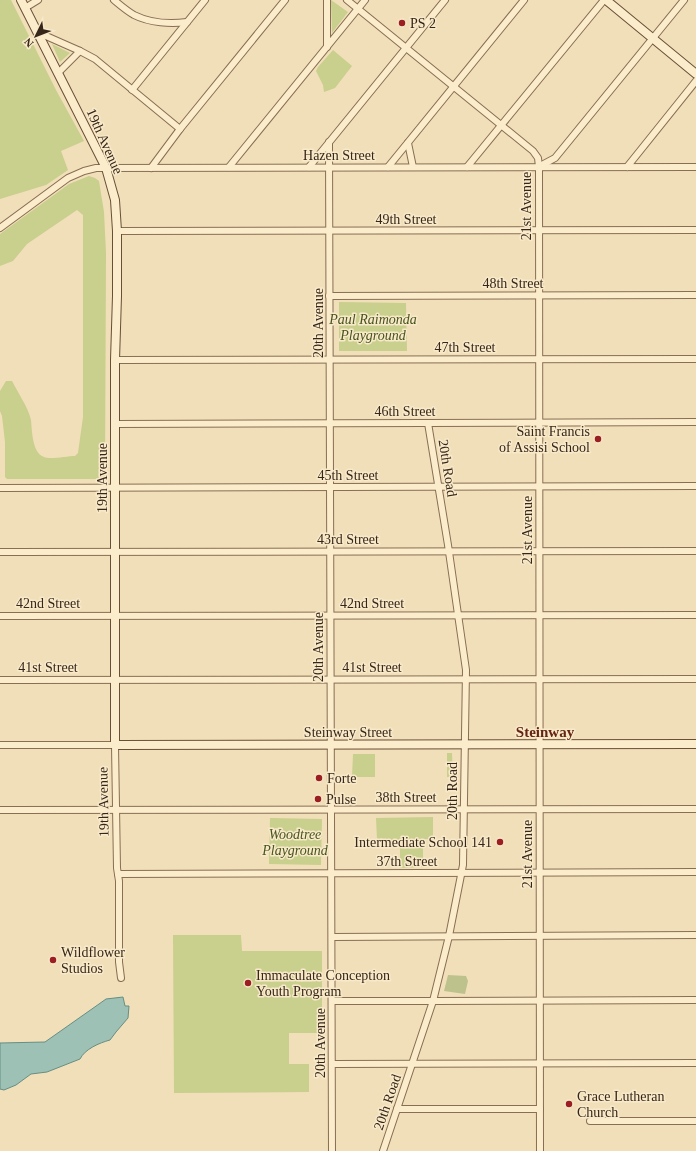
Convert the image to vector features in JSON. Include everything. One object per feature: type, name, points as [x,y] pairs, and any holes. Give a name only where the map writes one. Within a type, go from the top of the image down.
[{"type":"street","name":"19th Avenue","points":[[21,0],[106,168],[115,200],[117,231],[115,360],[115,745],[121,978]]},
{"type":"street","points":[[25,8],[38,0]]},
{"type":"street","points":[[114,0],[135,15],[151,20],[177,23],[187,22]]},
{"type":"street","points":[[121,6],[125,0]]},
{"type":"street","points":[[132,90],[205,0]]},
{"type":"street","points":[[151,168],[180,129],[285,0]]},
{"type":"street","points":[[327,0],[327,47]]},
{"type":"street","name":"21st Avenue","points":[[347,0],[535,153],[538,158],[540,1151]]},
{"type":"street","points":[[229,168],[365,0]]},
{"type":"street","points":[[309,167],[445,0]]},
{"type":"street","points":[[388,167],[524,0]]},
{"type":"street","points":[[468,167],[605,0],[696,74]]},
{"type":"street","points":[[539,167],[555,158],[684,0]]},
{"type":"street","points":[[37,32],[95,59],[180,129]]},
{"type":"street","points":[[58,73],[80,51]]},
{"type":"street","points":[[627,166],[696,81]]},
{"type":"street","name":"20th Avenue","points":[[329,142],[332,1151]]},
{"type":"street","points":[[408,143],[413,167]]},
{"type":"street","name":"Hazen Street","points":[[0,228],[68,178],[84,171],[96,168],[696,166]]},
{"type":"street","name":"49th Street","points":[[117,231],[696,230]]},
{"type":"street","name":"48th Street","points":[[329,296],[696,295]]},
{"type":"street","name":"47th Street","points":[[115,360],[696,359]]},
{"type":"street","name":"46th Street","points":[[115,424],[696,422]]},
{"type":"street","name":"20th Road","points":[[383,1151],[433,1001],[449,936],[464,852],[466,670],[449,551],[428,423]]},
{"type":"street","name":"45th Street","points":[[0,488],[696,486]]},
{"type":"street","name":"43rd Street","points":[[0,552],[696,551]]},
{"type":"street","name":"42nd Street","points":[[0,616],[696,615]]},
{"type":"street","name":"41st Street","points":[[0,680],[696,679]]},
{"type":"street","name":"Steinway Street","points":[[0,746],[696,744]]},
{"type":"street","name":"38th Street","points":[[0,810],[696,809]]},
{"type":"street","name":"37th Street","points":[[118,874],[696,872]]},
{"type":"street","points":[[332,937],[696,935]]},
{"type":"street","points":[[332,1001],[696,1000]]},
{"type":"street","points":[[332,1064],[696,1063]]},
{"type":"street","points":[[397,1109],[540,1109]]},
{"type":"street","points":[[590,1121],[696,1121]]},
{"type":"green space","points":[[0,0],[11,0],[56,90],[84,141],[61,151],[68,170],[46,185],[0,199]]},
{"type":"green space","points":[[331,0],[348,12],[332,33]]},
{"type":"green space","points":[[52,44],[70,53],[60,62]]},
{"type":"green space","points":[[333,50],[352,66],[335,88],[324,92],[323,85],[316,71]]},
{"type":"green space","points":[[89,176],[99,181],[104,212],[106,253],[105,477],[103,479],[7,479],[5,477],[5,442],[0,411],[0,391],[6,381],[12,381],[28,410],[31,420],[32,435],[37,451],[40,455],[47,458],[54,458],[75,456],[78,453],[83,417],[83,215],[77,210],[27,244],[13,261],[0,266],[0,234],[69,184]]},
{"type":"green space","name":"Paul Raimonda Playground","points":[[339,302],[406,303],[407,351],[339,351]]},
{"type":"green space","points":[[447,753],[452,753],[453,777],[447,777]]},
{"type":"green space","points":[[353,754],[375,754],[375,777],[352,777]]},
{"type":"green space","points":[[433,817],[433,839],[423,839],[423,867],[400,868],[400,840],[377,840],[376,818]]},
{"type":"green space","name":"Woodtree Playground","points":[[270,818],[322,819],[321,865],[269,864]]},
{"type":"green space","points":[[173,935],[241,935],[242,951],[322,951],[322,1033],[289,1033],[289,1064],[309,1064],[309,1092],[174,1093]]},
{"type":"green space","points":[[448,975],[466,976],[468,981],[465,994],[444,991]]},
{"type":"water","points":[[123,997],[125,1006],[129,1006],[128,1018],[110,1040],[85,1052],[80,1059],[47,1072],[31,1074],[16,1085],[4,1090],[0,1089],[0,1043],[45,1042],[106,999]]},
{"type":"place","name":"PS 2","points":[[402,23]]},
{"type":"place","name":"Saint Francis of Assisi School","points":[[598,439]]},
{"type":"place","name":"Forte","points":[[319,778]]},
{"type":"place","name":"Pulse","points":[[318,799]]},
{"type":"place","name":"Intermediate School 141","points":[[500,842]]},
{"type":"place","name":"Wildflower Studios","points":[[53,960]]},
{"type":"place","name":"Immaculate Conception Youth Program","points":[[248,983]]},
{"type":"place","name":"Grace Lutheran Church","points":[[569,1104]]},
{"type":"district","name":"Steinway","points":[[545,732]]}]
